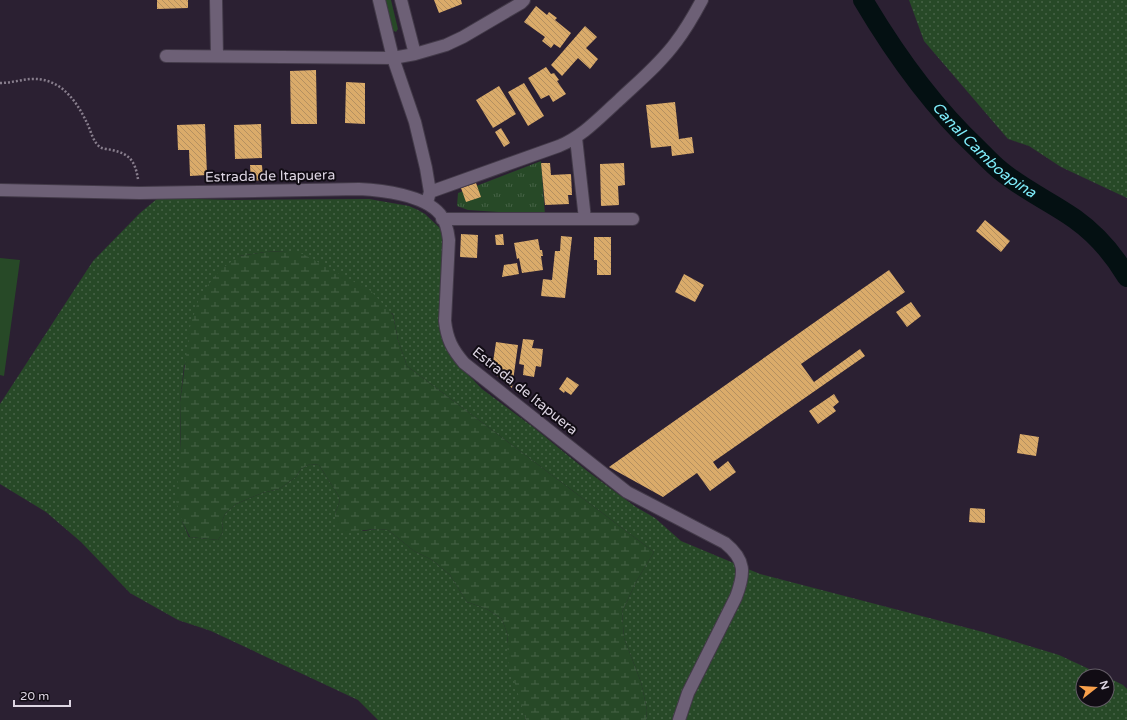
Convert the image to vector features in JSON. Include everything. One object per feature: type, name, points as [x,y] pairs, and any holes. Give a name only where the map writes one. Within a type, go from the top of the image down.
[{"type":"street","points":[[216,0],[217,56]]},
{"type":"street","points":[[379,0],[393,58],[415,122],[426,168],[428,198],[576,138],[658,64],[676,43],[702,0]]},
{"type":"street","points":[[401,0],[415,54]]},
{"type":"street","points":[[166,56],[393,58],[431,50],[463,37],[521,4],[524,0]]},
{"type":"street","points":[[576,138],[586,219]]},
{"type":"street","name":"Estrada de Itapuera","points":[[0,190],[140,193],[376,190],[428,198],[440,214],[448,231],[446,330],[451,347],[464,363],[627,492],[725,543],[734,551],[740,560],[743,571],[742,582],[688,693],[679,720]]},
{"type":"street","points":[[442,219],[633,219]]},
{"type":"path","points":[[0,83],[32,79],[46,81],[59,86],[70,94],[82,112],[94,142],[100,148],[125,154],[132,160],[136,169],[140,193]]},
{"type":"green space","points":[[385,0],[391,0],[398,29],[396,32],[392,30]]},
{"type":"green space","points":[[909,0],[1127,0],[1127,198],[1061,167],[1029,146],[1008,139],[924,41]]},
{"type":"green space","points":[[541,161],[545,215],[468,210],[457,206],[458,193]]},
{"type":"green space","points":[[158,198],[234,200],[369,199],[409,206],[418,210],[425,214],[442,230],[441,335],[444,345],[454,360],[482,389],[618,494],[655,518],[681,541],[760,574],[983,632],[1059,655],[1087,668],[1075,668],[1075,708],[1115,708],[1115,681],[1127,689],[1127,720],[646,720],[647,710],[641,682],[624,638],[622,612],[636,582],[654,552],[407,366],[398,340],[393,314],[286,251],[265,252],[239,256],[184,366],[180,402],[182,521],[189,537],[218,540],[223,532],[222,521],[225,514],[236,504],[262,493],[279,489],[296,477],[301,469],[310,464],[319,465],[340,500],[335,514],[363,531],[378,529],[388,530],[414,551],[432,560],[450,575],[467,602],[487,609],[502,619],[508,636],[507,643],[526,720],[378,720],[358,700],[211,631],[178,620],[130,593],[81,542],[46,512],[0,484],[0,404],[93,261],[140,213]]},
{"type":"green space","points":[[286,251],[303,254],[371,291],[393,315],[398,340],[407,366],[654,552],[636,582],[622,612],[624,638],[641,682],[647,710],[646,720],[526,720],[508,661],[508,636],[502,619],[487,609],[467,602],[450,575],[432,560],[414,551],[388,530],[378,529],[342,532],[335,523],[335,514],[340,500],[319,465],[310,464],[301,469],[296,477],[279,489],[262,493],[236,504],[225,514],[222,521],[223,532],[218,540],[190,537],[182,521],[176,501],[181,442],[180,402],[190,327],[200,295],[220,270],[239,256],[265,252]]},
{"type":"green space","points":[[0,258],[20,260],[4,376],[0,375]]},
{"type":"building","points":[[157,0],[188,0],[188,8],[157,9]]},
{"type":"building","points":[[434,0],[461,0],[462,4],[439,13]]},
{"type":"building","points":[[536,6],[547,15],[549,12],[557,18],[555,20],[571,33],[560,48],[554,44],[551,48],[542,41],[545,37],[524,22]]},
{"type":"building","points":[[585,26],[597,37],[586,48],[598,59],[590,69],[578,58],[562,76],[551,65]]},
{"type":"building","points":[[546,67],[551,74],[554,73],[559,80],[557,81],[566,94],[553,102],[549,95],[541,99],[528,78]]},
{"type":"building","points":[[316,70],[317,124],[291,124],[290,71]]},
{"type":"building","points":[[346,82],[365,83],[365,124],[345,123]]},
{"type":"building","points":[[524,83],[544,116],[528,126],[508,92]]},
{"type":"building","points":[[499,86],[516,114],[493,128],[476,100]]},
{"type":"building","points":[[675,102],[679,139],[692,137],[694,153],[672,156],[671,146],[651,148],[646,105]]},
{"type":"building","points":[[205,124],[207,175],[190,176],[189,150],[178,150],[177,125]]},
{"type":"building","points":[[261,124],[262,158],[235,159],[234,125]]},
{"type":"building","points":[[501,128],[510,143],[504,147],[495,132]]},
{"type":"building","points":[[541,163],[550,163],[551,175],[571,174],[572,195],[568,195],[569,204],[545,205]]},
{"type":"building","points":[[624,163],[625,185],[618,186],[619,205],[601,206],[600,164]]},
{"type":"building","points":[[250,165],[262,165],[263,180],[251,181]]},
{"type":"building","points":[[476,183],[481,197],[466,202],[461,188]]},
{"type":"building","points":[[985,220],[1010,241],[1001,252],[976,231]]},
{"type":"building","points":[[461,234],[478,235],[477,258],[460,257]]},
{"type":"building","points":[[503,234],[504,245],[496,245],[495,235]]},
{"type":"building","points":[[561,236],[572,237],[565,298],[541,296],[543,279],[552,280],[555,251],[560,251]]},
{"type":"building","points":[[594,237],[611,237],[611,275],[597,275],[597,260],[594,260]]},
{"type":"building","points":[[538,239],[543,256],[541,256],[543,270],[522,273],[519,258],[517,259],[514,243]]},
{"type":"building","points":[[517,263],[519,274],[502,277],[504,265]]},
{"type":"building","points":[[889,270],[905,292],[801,364],[814,382],[860,349],[865,356],[713,462],[718,469],[728,461],[736,472],[710,491],[697,473],[663,497],[609,467]]},
{"type":"building","points":[[684,274],[704,285],[695,302],[675,292]]},
{"type":"building","points":[[911,302],[921,316],[907,327],[896,312]]},
{"type":"building","points":[[523,339],[534,340],[532,348],[543,349],[541,367],[536,366],[534,377],[523,375],[524,365],[519,364]]},
{"type":"building","points":[[496,342],[518,345],[512,388],[495,374],[496,369],[492,369]]},
{"type":"building","points":[[567,377],[579,385],[571,395],[565,391],[564,393],[559,389]]},
{"type":"building","points":[[834,394],[839,402],[833,407],[836,411],[818,424],[809,411]]},
{"type":"building","points":[[1020,434],[1039,437],[1036,456],[1017,453]]},
{"type":"building","points":[[970,508],[985,509],[985,523],[969,522]]},
{"type":"waterway","name":"Canal Camboapina","points":[[863,0],[901,59],[929,97],[960,132],[995,166],[1010,178],[1066,213],[1090,231],[1110,253],[1127,277]]}]
